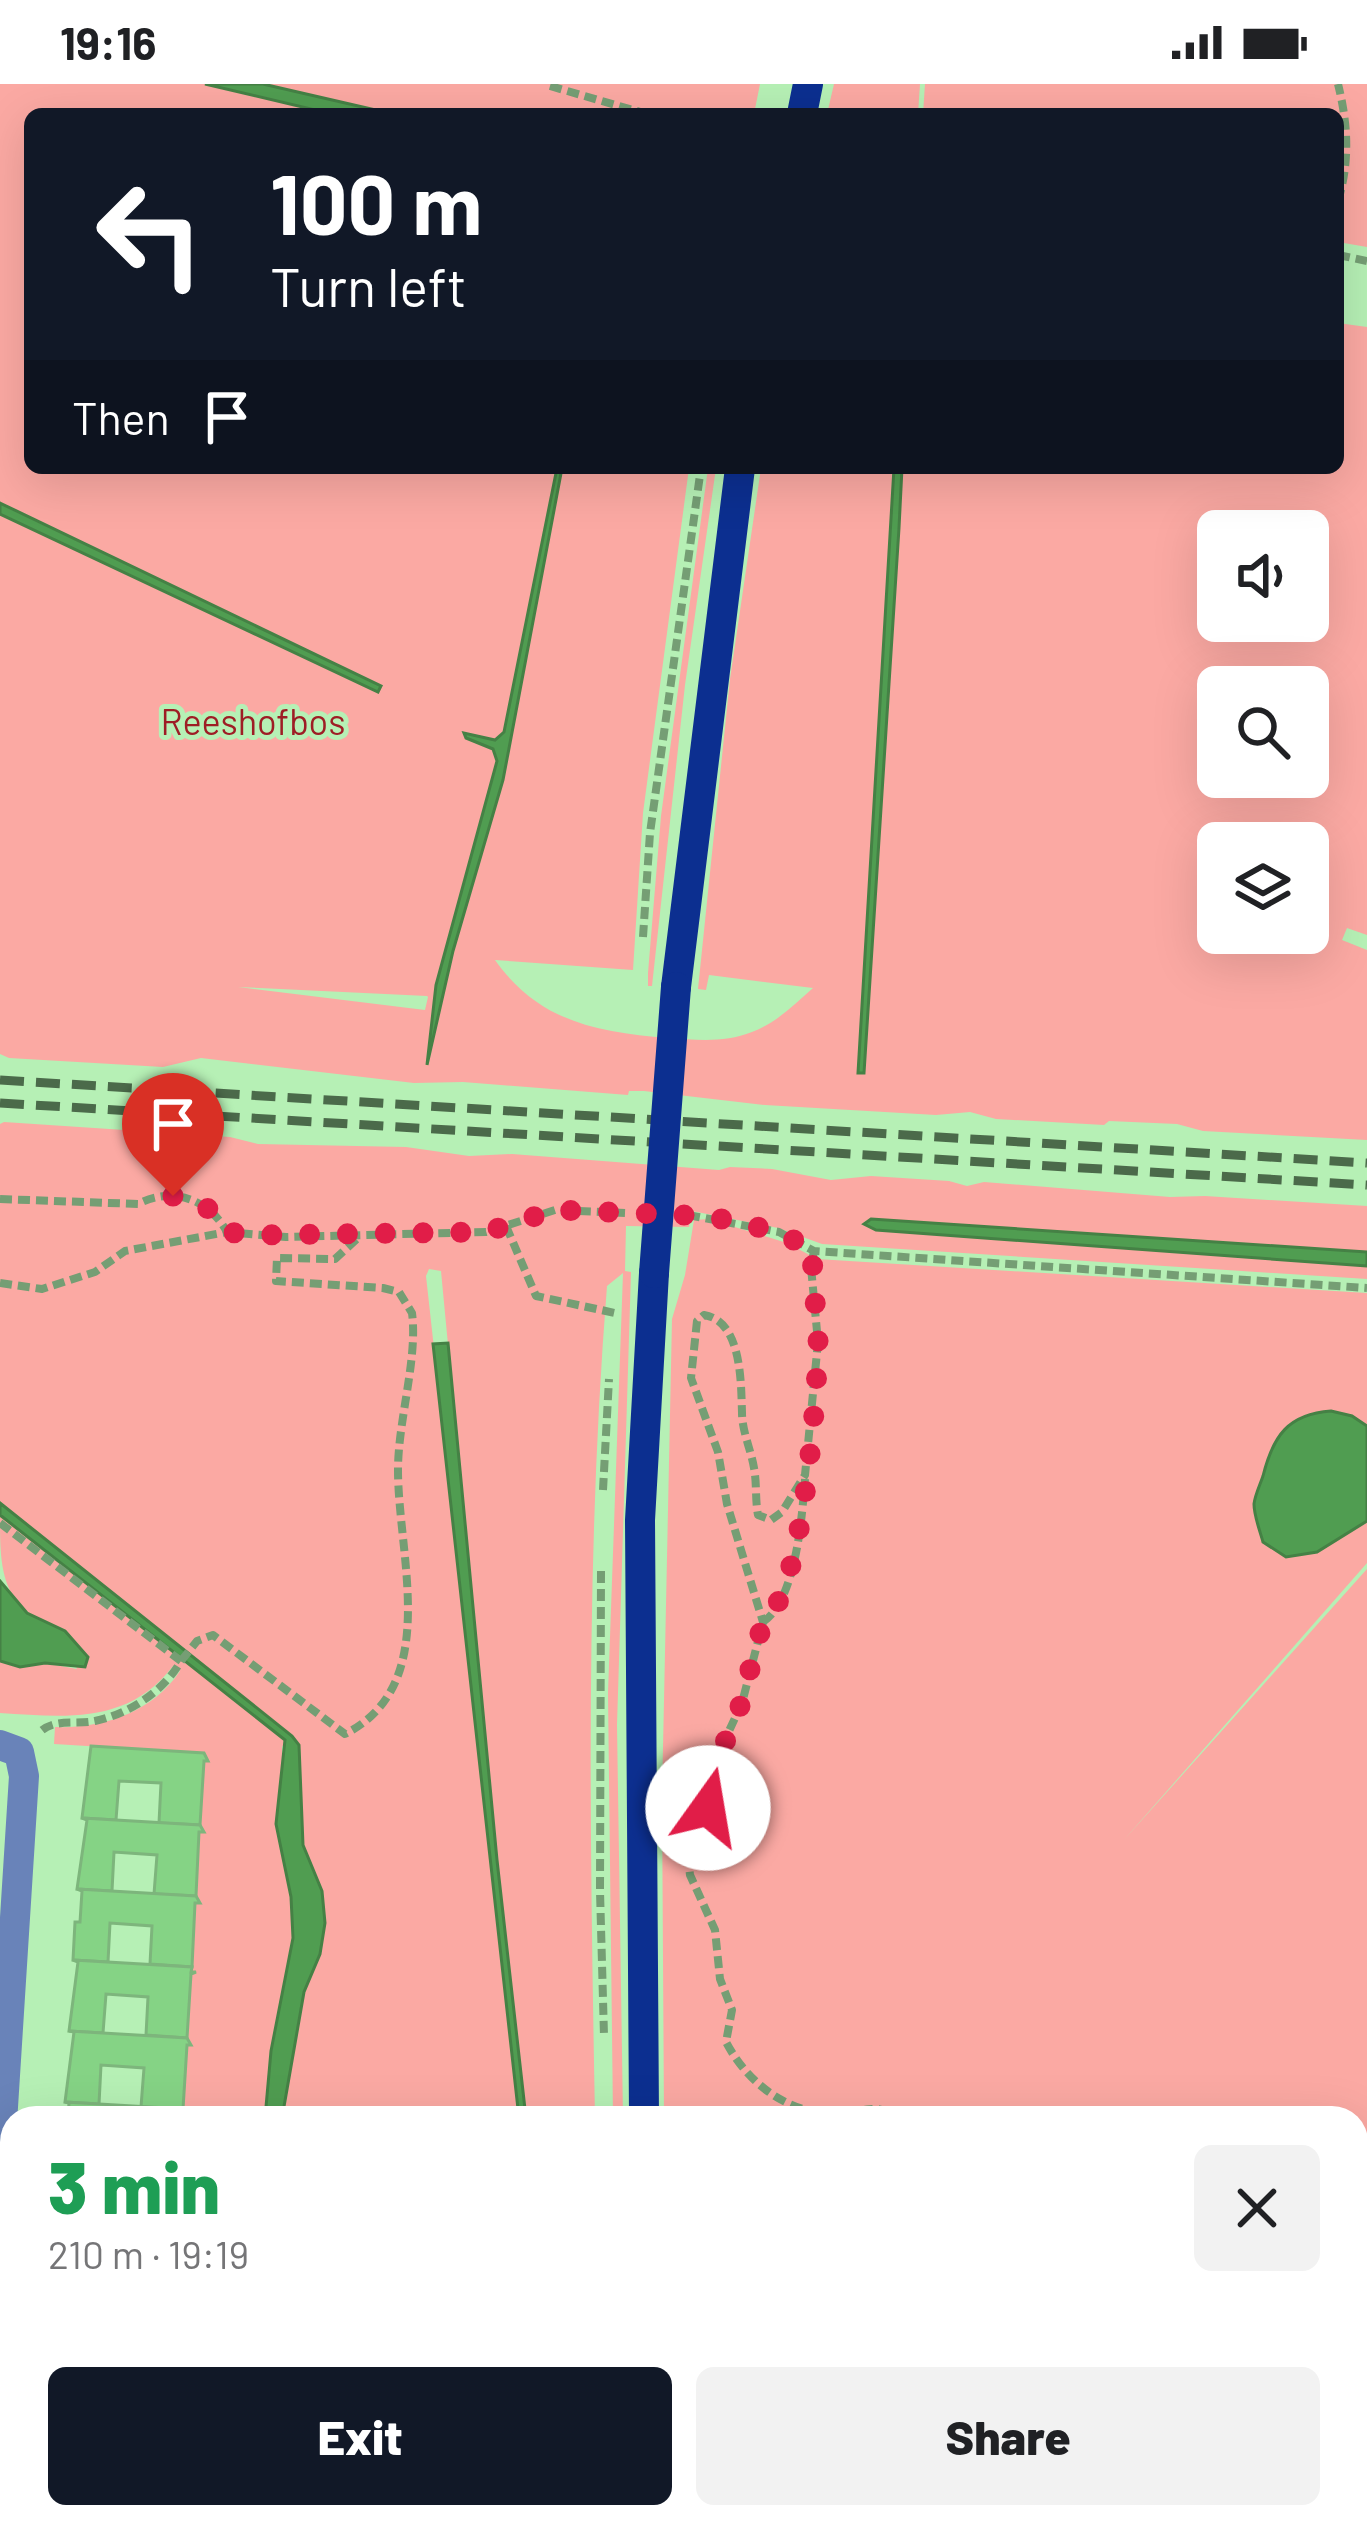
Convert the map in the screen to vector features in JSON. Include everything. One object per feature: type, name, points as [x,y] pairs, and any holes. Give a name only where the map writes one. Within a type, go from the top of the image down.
[{"type":"main road","points":[[644,2106],[640,1520],[654,1273],[676,988],[739,474]]},
{"type":"street","points":[[3,2106],[24,1775],[9,1748]]},
{"type":"path","points":[[547,85],[626,108]]},
{"type":"path","points":[[1344,108],[1344,182]]},
{"type":"path","points":[[643,947],[650,832],[700,474]]},
{"type":"path","points":[[0,1199],[138,1204],[148,1198],[191,1198],[205,1205],[226,1232]]},
{"type":"path","points":[[0,1283],[42,1289],[95,1272],[124,1251],[226,1232],[286,1238],[486,1232],[555,1210],[642,1214]]},
{"type":"path","points":[[686,1215],[779,1232],[814,1251],[1367,1288]]},
{"type":"path","points":[[506,1226],[536,1295],[614,1313]]},
{"type":"path","points":[[9,1748],[50,1723],[96,1720],[146,1699],[174,1673],[197,1641],[213,1635],[345,1734],[364,1724],[392,1694],[408,1641],[398,1471],[412,1313],[399,1292],[383,1288],[276,1281],[278,1258],[334,1259],[360,1237]]},
{"type":"path","points":[[763,1622],[776,1614],[797,1551],[818,1342],[811,1268],[814,1251]]},
{"type":"path","points":[[802,2106],[760,2089],[726,2042],[732,2011],[720,1979],[715,1930],[689,1876],[688,1857],[712,1795],[715,1761],[742,1703],[763,1622],[727,1504],[718,1452],[691,1378],[698,1321],[704,1315],[722,1323],[740,1364],[742,1414],[754,1465],[758,1515],[771,1520],[782,1512],[805,1475]]},
{"type":"path","points":[[0,1523],[181,1660]]},
{"type":"green space","name":"Reeshofbos","points":[[0,84],[760,84],[755,108],[24,108],[24,474],[688,474],[643,813],[633,970],[495,960],[512,981],[550,1010],[617,1032],[732,1038],[769,1024],[813,988],[709,975],[706,990],[698,989],[730,679],[760,474],[894,474],[858,1072],[863,1073],[902,474],[1344,474],[1344,324],[1367,327],[1367,935],[1347,928],[1342,940],[1367,950],[1367,1140],[1203,1131],[1177,1124],[1109,1121],[1104,1125],[996,1119],[970,1112],[936,1115],[765,1105],[644,1091],[629,1091],[628,1095],[463,1082],[414,1083],[201,1058],[163,1067],[0,1054]],"holes":[[[238,987],[427,996],[425,1010]]]},
{"type":"green space","points":[[834,84],[920,84],[918,108],[828,108]]},
{"type":"green space","points":[[925,84],[1367,84],[1367,247],[1344,243],[1344,108],[923,108]]},
{"type":"green space","points":[[707,474],[715,474],[685,685],[652,986],[648,986],[661,816]]},
{"type":"green space","points":[[0,1124],[230,1137],[258,1144],[406,1147],[469,1156],[512,1154],[719,1170],[772,1169],[831,1180],[871,1176],[967,1186],[984,1182],[1367,1206],[1367,1252],[864,1222],[876,1230],[1367,1266],[1367,1279],[822,1244],[778,1228],[692,1211],[689,1227],[626,1226],[625,1271],[631,1272],[617,1725],[623,2106],[613,2106],[608,1693],[623,1273],[607,1286],[595,1494],[591,1806],[595,2106],[525,2106],[441,1271],[429,1269],[426,1276],[518,2106],[284,2106],[304,1992],[320,1954],[325,1923],[303,1845],[299,1745],[0,1503]]},
{"type":"green space","points":[[709,1219],[787,1243],[817,1259],[1367,1293],[1367,1563],[1123,1841],[1367,1569],[1367,2106],[664,2106],[662,1796],[672,1319],[694,1220]]},
{"type":"green space","points":[[0,1515],[286,1740],[276,1824],[291,1897],[293,1938],[271,2051],[266,2106],[183,2106],[187,2045],[191,2044],[187,2043],[191,1974],[196,1973],[191,1972],[195,1903],[200,1902],[195,1901],[199,1832],[204,1831],[200,1830],[204,1761],[208,1760],[203,1753],[54,1744],[55,1727],[91,1725],[125,1715],[156,1697],[180,1671],[173,1666],[136,1699],[116,1708],[48,1716],[0,1713],[0,1661],[13,1666],[45,1663],[77,1669],[56,1626],[38,1618],[14,1597],[1,1552]]},
{"type":"shaded area","points":[[205,84],[263,84],[367,108],[307,108]]},
{"type":"shaded area","points":[[556,474],[561,474],[503,780],[453,951],[427,1065],[436,985],[497,761],[493,749],[464,733],[495,740],[504,732]]},
{"type":"shaded area","points":[[894,474],[902,474],[864,1073],[858,1073]]},
{"type":"shaded area","points":[[0,503],[381,686],[378,692],[0,514]]},
{"type":"shaded area","points":[[871,1219],[1367,1252],[1367,1266],[876,1230],[864,1224]]},
{"type":"shaded area","points":[[448,1343],[525,2106],[518,2106],[433,1344]]},
{"type":"shaded area","points":[[1331,1411],[1367,1426],[1367,1521],[1317,1552],[1286,1557],[1263,1542],[1255,1497],[1272,1449],[1285,1430],[1304,1417]]},
{"type":"shaded area","points":[[0,1503],[299,1745],[303,1845],[322,1891],[325,1923],[320,1954],[304,1992],[284,2106],[266,2106],[271,2051],[293,1938],[291,1897],[276,1824],[285,1740],[0,1515]]},
{"type":"shaded area","points":[[0,1581],[27,1613],[65,1631],[88,1657],[85,1667],[45,1663],[20,1667],[0,1661]]},
{"type":"building","points":[[91,1746],[204,1753],[208,1761],[204,1761],[200,1825],[159,1823],[161,1783],[119,1781],[116,1820],[82,1818]]},
{"type":"building","points":[[82,1818],[200,1825],[204,1832],[199,1832],[196,1896],[154,1894],[157,1855],[114,1852],[112,1891],[77,1889],[87,1820]]},
{"type":"building","points":[[77,1889],[196,1896],[200,1903],[195,1903],[192,1967],[150,1964],[152,1926],[110,1923],[108,1962],[73,1960],[82,1891]]},
{"type":"building","points":[[73,1960],[192,1967],[191,1972],[196,1972],[191,1974],[187,2038],[146,2035],[148,1997],[106,1994],[103,2033],[69,2031],[78,1962]]},
{"type":"building","points":[[69,2031],[187,2038],[191,2045],[187,2045],[183,2106],[141,2106],[144,2068],[101,2065],[99,2104],[65,2102],[74,2032]]},
{"type":"building","points":[[65,2102],[132,2106],[69,2106]]},
{"type":"railway","points":[[0,1080],[1367,1163]]},
{"type":"railway","points":[[0,1103],[1367,1185]]},
{"type":"route","points":[[173,1196],[205,1205],[226,1232],[286,1238],[486,1232],[555,1210],[708,1216],[779,1232],[814,1251],[811,1268],[818,1342],[797,1551],[776,1614],[763,1622],[736,1721],[715,1761],[708,1808]]}]
